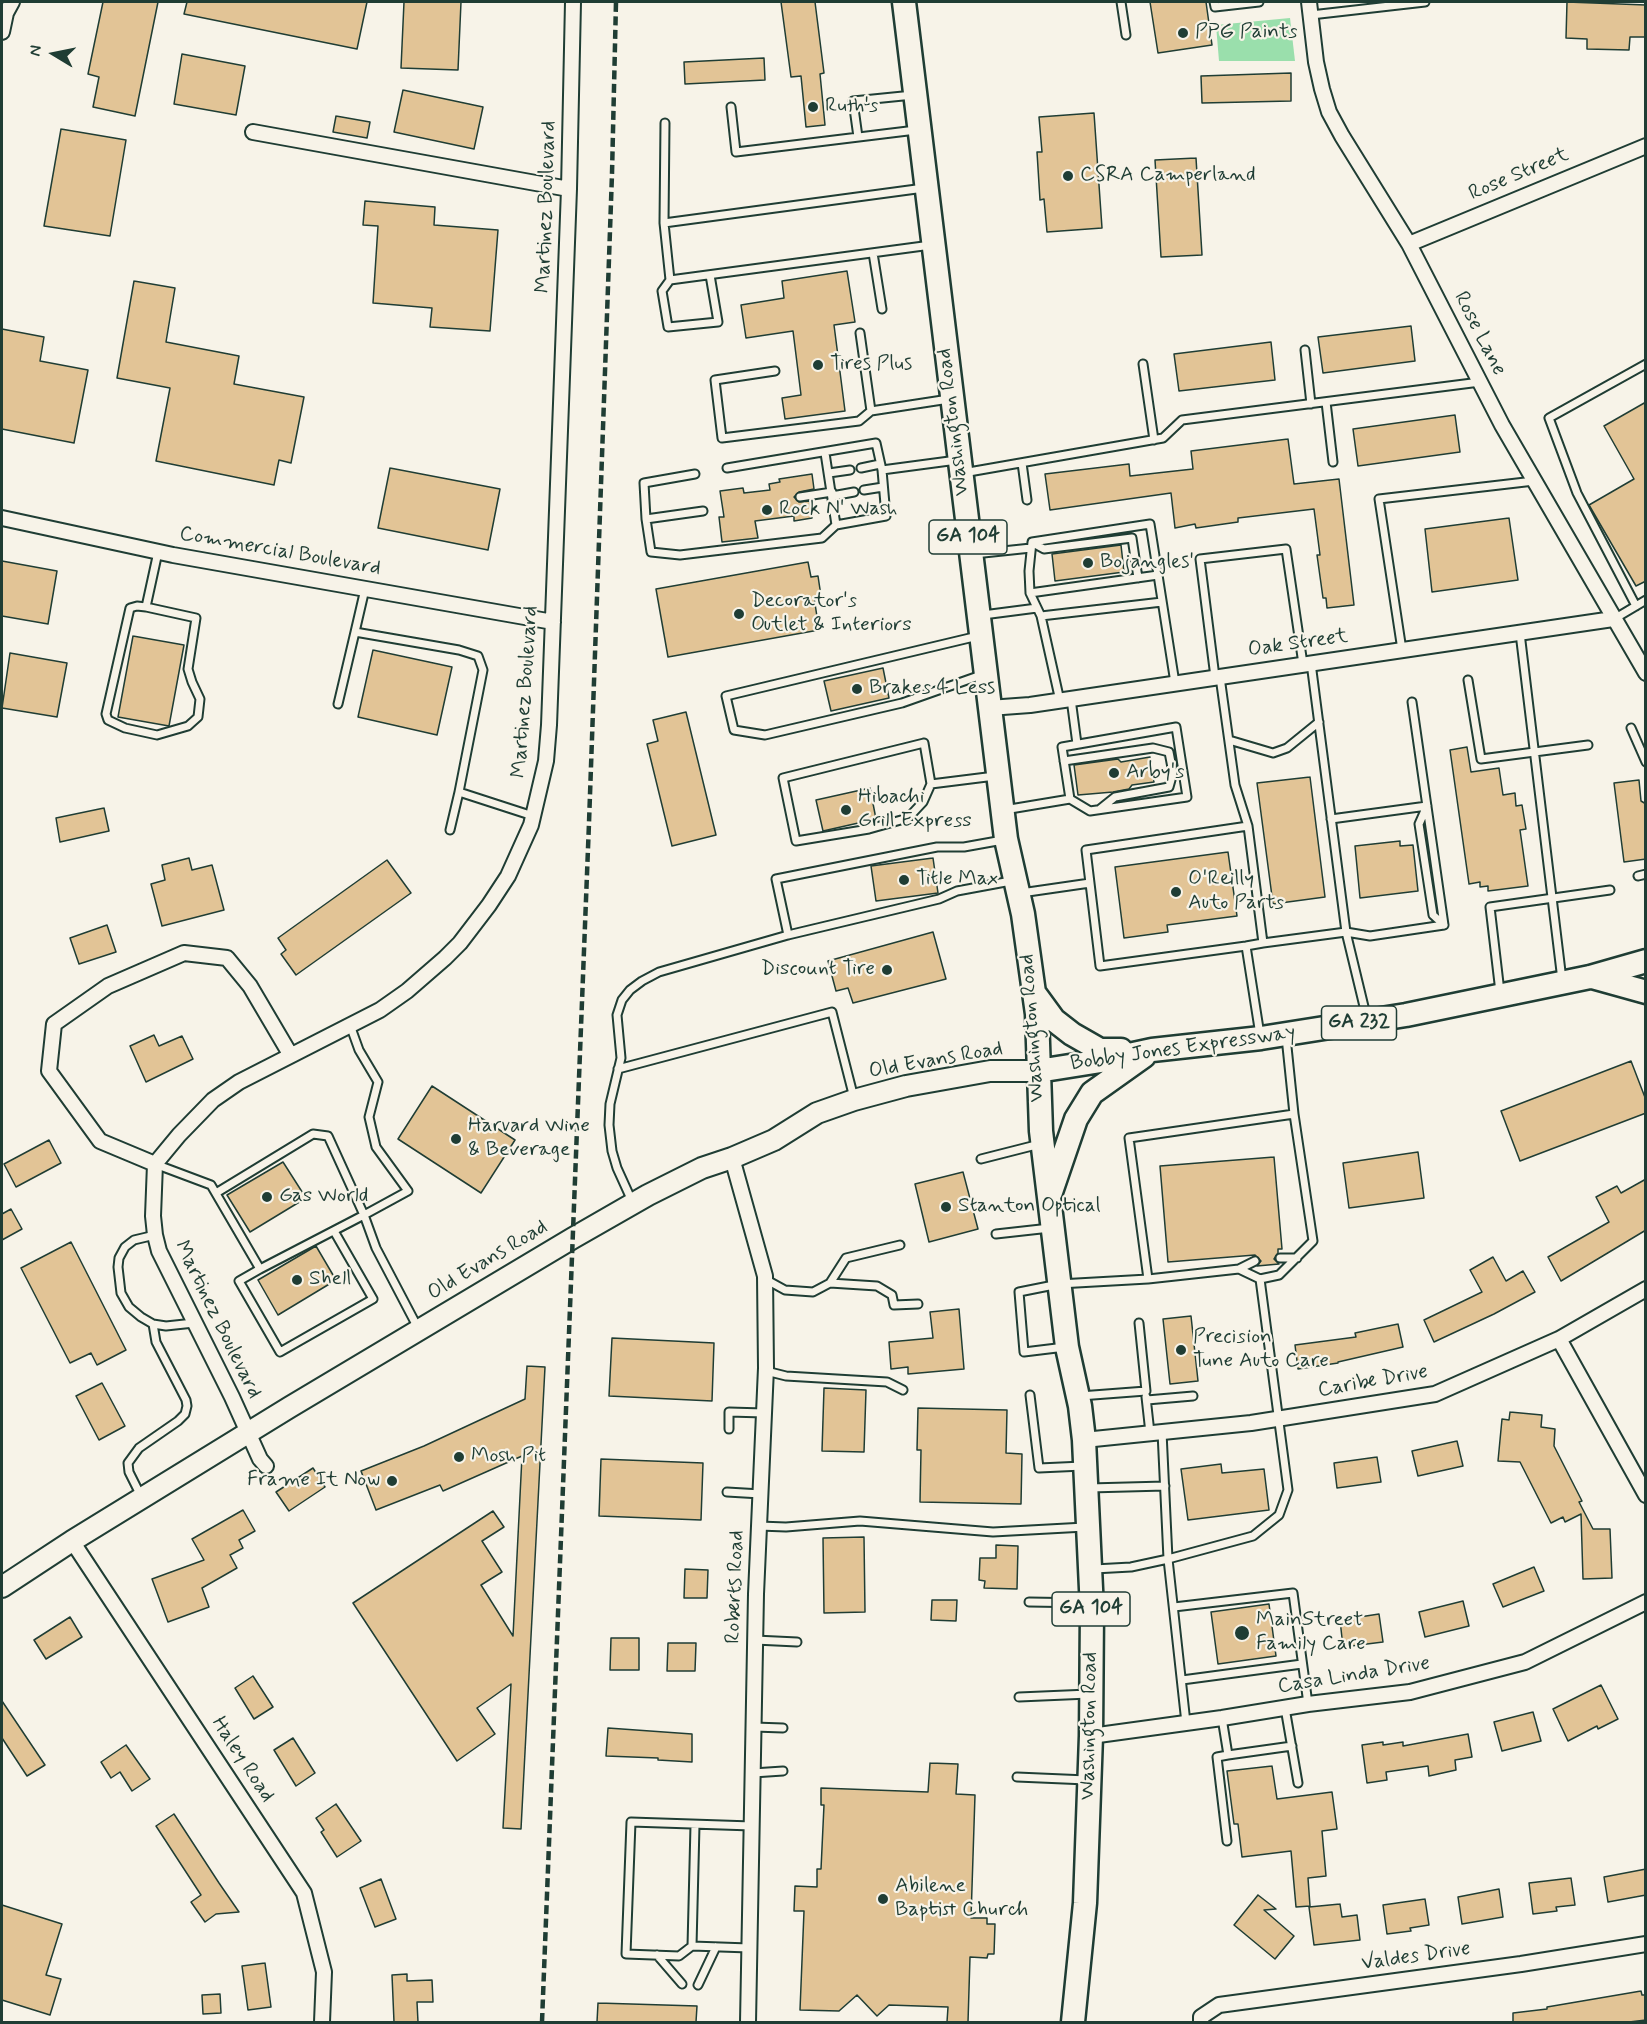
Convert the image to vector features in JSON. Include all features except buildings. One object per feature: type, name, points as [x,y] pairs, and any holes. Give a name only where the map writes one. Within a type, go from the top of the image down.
[{"type":"main road","name":"Washington Road","points":[[904,2],[1002,810],[1006,839],[1023,914],[1037,1014],[1042,1144],[1067,1347],[1078,1396],[1084,1440],[1091,1603],[1091,1737],[1085,1902],[1073,2022]]},
{"type":"main road","name":"Bobby Jones Expressway","points":[[1038,1071],[1152,1050],[1261,1038],[1406,1015],[1590,977],[1646,961]]},
{"type":"main road","points":[[1590,977],[1646,992]]},
{"type":"main road","points":[[1034,991],[1054,1020],[1072,1034],[1100,1050],[1152,1050]]},
{"type":"main road","points":[[1049,1197],[1076,1119],[1092,1093],[1152,1050]]},
{"type":"street","points":[[2,32],[6,13],[12,2]]},
{"type":"street","name":"Martinez Boulevard","points":[[266,1466],[260,1459],[159,1251],[153,1216],[155,1164],[213,1100],[238,1082],[380,1010],[407,991],[460,943],[508,876],[534,816],[547,752],[569,189],[573,2]]},
{"type":"street","name":"Rose Lane","points":[[1310,8],[1320,80],[1329,112],[1409,244],[1534,481],[1646,673]]},
{"type":"street","points":[[254,132],[569,189]]},
{"type":"street","name":"Rose Street","points":[[1409,244],[1646,146]]},
{"type":"street","name":"Commercial Boulevard","points":[[2,518],[158,552],[553,622]]},
{"type":"street","name":"Oak Street","points":[[989,708],[1065,700],[1613,619]]},
{"type":"street","points":[[155,1164],[100,1140],[49,1071],[54,1024],[108,986],[184,953],[227,958],[250,986],[290,1054]]},
{"type":"street","name":"Old Evans Road","points":[[2,1587],[72,1541],[419,1330],[633,1204],[702,1168],[774,1140],[817,1113],[855,1100],[906,1086],[990,1071],[1038,1071]]},
{"type":"street","name":"Roberts Road","points":[[732,1158],[765,1279],[766,1371],[755,1640],[748,2022]]},
{"type":"street","name":"Caribe Drive","points":[[1084,1440],[1278,1419],[1435,1394],[1559,1339],[1646,1289]]},
{"type":"street","points":[[1559,1339],[1646,1495]]},
{"type":"street","name":"Haley Road","points":[[72,1541],[304,1893],[324,1972],[322,2022]]},
{"type":"street","name":"Casa Linda Drive","points":[[1091,1737],[1222,1719],[1308,1704],[1410,1692],[1525,1662],[1646,1602]]},
{"type":"street","name":"Valdes Drive","points":[[1201,2022],[1202,2017],[1219,2005],[1521,1964],[1646,1944]]},
{"type":"lane","points":[[1122,2],[1126,35]]},
{"type":"lane","points":[[1214,2],[1215,7],[1259,2]]},
{"type":"lane","points":[[1310,8],[1425,2]]},
{"type":"lane","points":[[858,137],[853,101],[915,95]]},
{"type":"lane","points":[[731,107],[736,152],[919,129]]},
{"type":"lane","points":[[665,123],[664,223],[670,280],[662,291],[669,327],[718,322],[710,275]]},
{"type":"lane","points":[[664,223],[926,188]]},
{"type":"lane","points":[[670,280],[933,245]]},
{"type":"lane","points":[[873,253],[882,309]]},
{"type":"lane","points":[[860,333],[871,411]]},
{"type":"lane","points":[[1305,350],[1311,404]]},
{"type":"lane","points":[[1143,364],[1154,440]]},
{"type":"lane","points":[[1636,606],[1577,493],[1549,418],[1646,364]]},
{"type":"lane","points":[[775,371],[715,380],[722,438],[859,421],[871,411],[952,398]]},
{"type":"lane","points":[[861,468],[960,467],[1022,463],[1163,438],[1182,420],[1480,382]]},
{"type":"lane","points":[[1326,402],[1333,462]]},
{"type":"lane","points":[[695,474],[644,483],[651,552],[680,555],[822,538],[836,525],[886,516],[884,487],[876,443],[727,468]]},
{"type":"lane","points":[[825,453],[836,525]]},
{"type":"lane","points":[[1022,463],[1027,500]]},
{"type":"lane","points":[[829,473],[850,470]]},
{"type":"lane","points":[[1402,650],[1379,500],[1534,481]]},
{"type":"lane","points":[[864,490],[884,487]]},
{"type":"lane","points":[[800,497],[854,492]]},
{"type":"lane","points":[[646,519],[703,511]]},
{"type":"lane","points":[[970,554],[1150,524],[1175,683]]},
{"type":"lane","points":[[1032,545],[1044,549],[1132,538],[1138,578]]},
{"type":"lane","points":[[1032,545],[1029,571],[1030,593],[1041,616],[1077,744]]},
{"type":"lane","points":[[1263,943],[1248,826],[1235,785],[1200,559],[1286,549],[1319,722],[1346,932],[1368,1021]]},
{"type":"lane","points":[[146,607],[158,552]]},
{"type":"lane","points":[[1030,593],[1158,575]]},
{"type":"lane","points":[[338,704],[365,589]]},
{"type":"lane","points":[[1613,619],[1646,600]]},
{"type":"lane","points":[[1041,616],[1162,602]]},
{"type":"lane","points":[[146,607],[196,618],[188,669],[200,699],[198,717],[188,726],[157,735],[125,728],[108,720],[106,714],[130,608],[146,607]]},
{"type":"lane","points":[[986,674],[902,703],[765,735],[734,730],[726,696],[1037,608]]},
{"type":"lane","points":[[355,632],[459,650],[478,656],[483,670],[450,830]]},
{"type":"lane","points":[[1520,633],[1563,982]]},
{"type":"lane","points":[[1468,680],[1481,759],[1588,746]]},
{"type":"lane","points":[[1248,826],[1086,850],[1100,966],[1346,932],[1370,936],[1444,925],[1412,702]]},
{"type":"lane","points":[[1229,740],[1273,753],[1287,748],[1319,722]]},
{"type":"lane","points":[[1002,810],[1070,799],[1090,812],[1187,797],[1176,727],[1062,747],[1070,799]]},
{"type":"lane","points":[[1631,728],[1646,762]]},
{"type":"lane","points":[[924,743],[931,784],[923,802],[908,818],[869,829],[796,842],[783,778],[924,743]]},
{"type":"lane","points":[[1064,761],[1153,748],[1169,752],[1173,773],[1169,787],[1115,797],[1100,810]]},
{"type":"lane","points":[[931,784],[998,775]]},
{"type":"lane","points":[[459,792],[534,816]]},
{"type":"lane","points":[[1331,819],[1427,806]]},
{"type":"lane","points":[[788,935],[776,879],[937,847],[964,847],[1006,839]]},
{"type":"lane","points":[[633,1204],[617,1168],[612,1151],[609,1125],[610,1104],[621,1058],[617,1015],[622,1000],[642,981],[659,972],[788,935],[939,899],[957,891],[1090,883]]},
{"type":"lane","points":[[1500,995],[1490,907],[1610,890]]},
{"type":"lane","points":[[1246,946],[1261,1038]]},
{"type":"lane","points":[[618,1069],[832,1012],[855,1100]]},
{"type":"lane","points":[[334,1231],[373,1299],[280,1352],[239,1281],[408,1191],[376,1147],[369,1117],[378,1082],[359,1050],[350,1025]]},
{"type":"lane","points":[[1239,1269],[1260,1279],[1279,1275],[1313,1241],[1294,1114],[1286,1034]]},
{"type":"lane","points":[[1148,1279],[1129,1138],[1294,1114]]},
{"type":"lane","points":[[216,1193],[313,1134],[328,1136],[364,1215],[376,1248],[419,1330]]},
{"type":"lane","points":[[981,1159],[1042,1144]]},
{"type":"lane","points":[[155,1164],[211,1185],[260,1269]]},
{"type":"lane","points":[[996,1234],[1053,1228]]},
{"type":"lane","points":[[155,1235],[134,1240],[124,1247],[118,1268],[121,1293],[129,1307],[153,1324],[166,1326],[194,1323]]},
{"type":"lane","points":[[765,1279],[785,1290],[813,1292],[830,1283],[846,1258],[900,1245]]},
{"type":"lane","points":[[1280,1258],[1297,1258]]},
{"type":"lane","points":[[1067,1347],[1024,1352],[1020,1292],[1059,1284],[1148,1279],[1239,1269],[1255,1261]]},
{"type":"lane","points":[[1090,1569],[1131,1567],[1253,1536],[1279,1515],[1288,1490],[1260,1279]]},
{"type":"lane","points":[[830,1283],[877,1286],[892,1295],[894,1305],[918,1304]]},
{"type":"lane","points":[[1138,1323],[1146,1400],[1156,1433],[1165,1485],[1168,1559],[1186,1723]]},
{"type":"lane","points":[[142,1498],[129,1472],[128,1463],[139,1448],[178,1421],[185,1414],[187,1407],[186,1400],[156,1342],[153,1324]]},
{"type":"lane","points":[[766,1371],[786,1376],[887,1382],[903,1390]]},
{"type":"lane","points":[[1078,1396],[1146,1391]]},
{"type":"lane","points":[[1030,1395],[1040,1468],[1086,1477],[1165,1485]]},
{"type":"lane","points":[[1146,1400],[1193,1396]]},
{"type":"lane","points":[[729,1429],[729,1412],[764,1413]]},
{"type":"lane","points":[[727,1492],[761,1494]]},
{"type":"lane","points":[[759,1526],[786,1527],[860,1521],[993,1532],[1088,1527]]},
{"type":"lane","points":[[1174,1608],[1293,1593],[1308,1704]]},
{"type":"lane","points":[[1029,1602],[1091,1603]]},
{"type":"lane","points":[[755,1640],[797,1641]]},
{"type":"lane","points":[[1182,1680],[1302,1664]]},
{"type":"lane","points":[[1019,1697],[1091,1694]]},
{"type":"lane","points":[[1285,1708],[1298,1783]]},
{"type":"lane","points":[[1222,1719],[1228,1755]]},
{"type":"lane","points":[[754,1727],[783,1728]]},
{"type":"lane","points":[[1227,1841],[1217,1757],[1292,1746]]},
{"type":"lane","points":[[753,1773],[783,1771]]},
{"type":"lane","points":[[1017,1777],[1089,1780]]},
{"type":"lane","points":[[748,1948],[692,1946],[679,1956],[626,1954],[631,1822],[752,1826]]},
{"type":"lane","points":[[692,1946],[695,1824]]},
{"type":"lane","points":[[698,1985],[716,1947]]},
{"type":"lane","points":[[657,1955],[682,1984]]},
{"type":"green space","points":[[1290,18],[1295,61],[1219,61],[1216,25]]},
{"type":"railway","points":[[542,2022],[589,823],[616,2]]},
{"type":"place","name":"PPG Paints","points":[[1183,33]]},
{"type":"place","name":"Ruth's","points":[[813,107]]},
{"type":"place","name":"CSRA Camperland","points":[[1068,176]]},
{"type":"place","name":"Tires Plus","points":[[818,365]]},
{"type":"place","name":"Rock N' Wash","points":[[767,510]]},
{"type":"place","name":"Bojangles'","points":[[1088,563]]},
{"type":"place","name":"Decorator's Outlet & Interiors","points":[[739,614]]},
{"type":"place","name":"Brakes 4 Less","points":[[857,689]]},
{"type":"place","name":"Arby's","points":[[1114,773]]},
{"type":"place","name":"Hibachi Grill Express","points":[[846,810]]},
{"type":"place","name":"Title Max","points":[[904,880]]},
{"type":"place","name":"O'Reilly Auto Parts","points":[[1176,892]]},
{"type":"place","name":"Discount Tire","points":[[887,970]]},
{"type":"place","name":"Harvard Wine & Beverage","points":[[456,1139]]},
{"type":"place","name":"Gas World","points":[[267,1197]]},
{"type":"place","name":"Stanton Optical","points":[[946,1207]]},
{"type":"place","name":"Shell","points":[[297,1280]]},
{"type":"place","name":"Precision Tune Auto Care","points":[[1181,1350]]},
{"type":"place","name":"Mosh Pit","points":[[459,1457]]},
{"type":"place","name":"Frame It Now","points":[[392,1481]]},
{"type":"place","name":"MainStreet Family Care","points":[[1242,1633]]},
{"type":"place","name":"Abilene Baptist Church","points":[[883,1899]]}]
